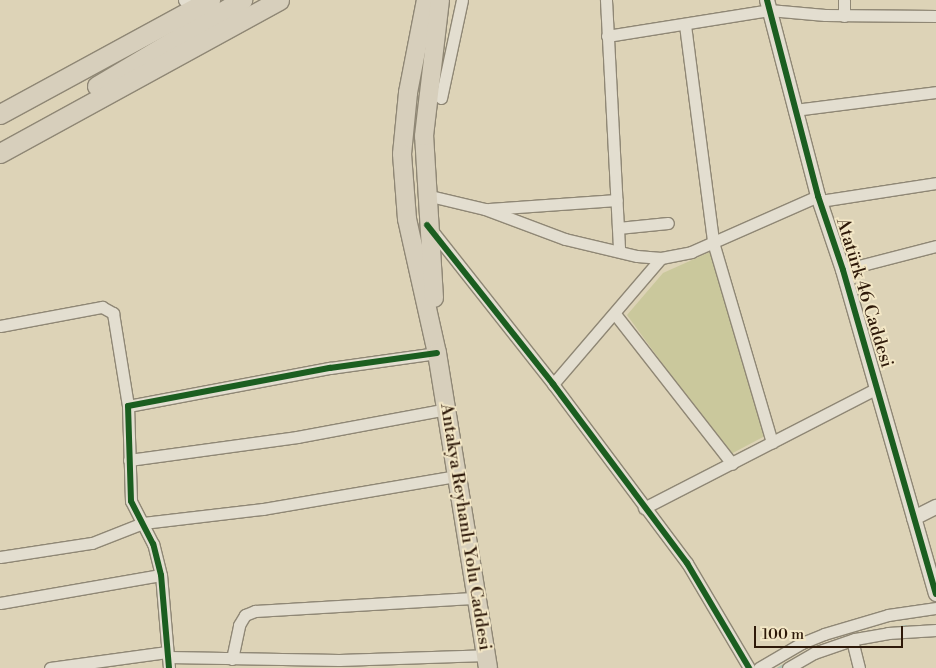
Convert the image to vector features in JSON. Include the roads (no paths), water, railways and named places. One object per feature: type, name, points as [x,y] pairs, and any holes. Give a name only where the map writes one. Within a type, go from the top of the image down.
[{"type":"highway","points":[[0,114],[188,5],[210,0]]},
{"type":"highway","points":[[0,140],[242,0]]},
{"type":"highway","points":[[0,153],[279,0]]},
{"type":"main road","points":[[426,0],[408,93],[402,154],[407,220],[437,354],[442,385]]},
{"type":"main road","points":[[440,0],[424,136],[427,225],[442,385]]},
{"type":"main road","name":"Antakya Reyhanlı Yolu Caddesi","points":[[442,385],[487,662]]},
{"type":"street","points":[[440,98],[462,0]]},
{"type":"street","points":[[606,0],[619,251]]},
{"type":"street","points":[[844,0],[844,16]]},
{"type":"street","points":[[607,36],[686,25],[768,5],[844,16],[936,16]]},
{"type":"street","name":"Atatürk 46 Caddesi","points":[[768,5],[794,110],[819,198],[843,270],[936,594]]},
{"type":"street","points":[[686,25],[713,242],[772,443]]},
{"type":"street","points":[[794,110],[936,92]]},
{"type":"street","points":[[426,195],[485,209],[542,232],[619,251],[662,258],[691,252],[819,198],[936,182]]},
{"type":"street","points":[[485,209],[616,200]]},
{"type":"street","points":[[618,228],[668,223]]},
{"type":"street","points":[[427,225],[553,384],[687,564],[749,668]]},
{"type":"street","points":[[843,270],[935,250]]},
{"type":"street","points":[[553,384],[662,258]]},
{"type":"street","points":[[0,326],[102,307],[113,313],[128,406],[131,501],[153,544],[161,575],[168,659]]},
{"type":"street","points":[[615,314],[732,464]]},
{"type":"street","points":[[128,406],[330,368],[437,354]]},
{"type":"street","points":[[644,508],[877,388]]},
{"type":"street","points":[[129,460],[296,437],[446,409]]},
{"type":"street","points":[[0,558],[92,543],[143,523],[263,509],[457,476]]},
{"type":"street","points":[[914,518],[936,507]]},
{"type":"street","points":[[0,603],[161,575]]},
{"type":"street","points":[[232,659],[239,625],[245,615],[255,611],[477,598]]},
{"type":"street","points":[[760,668],[802,643],[837,629],[888,615],[936,608]]},
{"type":"street","points":[[788,668],[814,653],[852,640],[888,633],[936,630]]},
{"type":"street","points":[[852,640],[859,668]]},
{"type":"street","points":[[50,668],[168,659],[487,662]]},
{"type":"waterway","points":[[855,634],[905,626]]},
{"type":"waterway","points":[[778,668],[787,663]]}]
